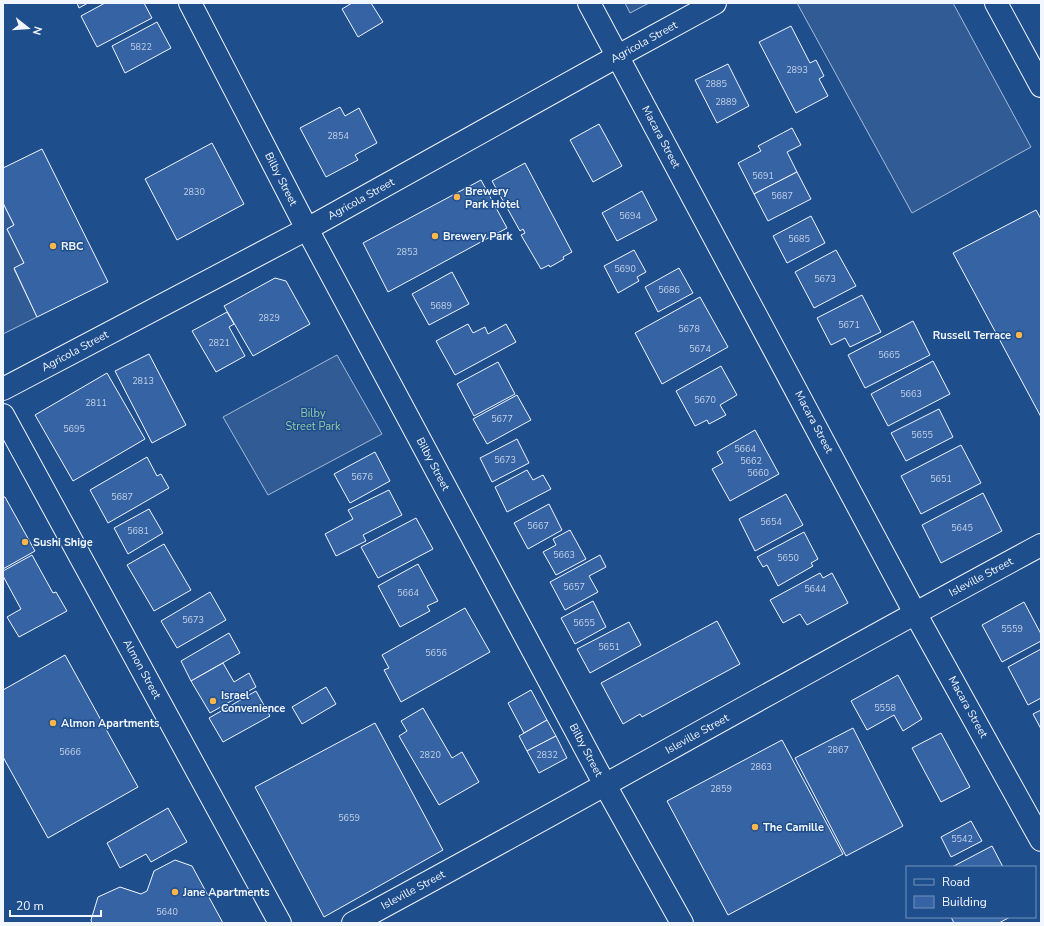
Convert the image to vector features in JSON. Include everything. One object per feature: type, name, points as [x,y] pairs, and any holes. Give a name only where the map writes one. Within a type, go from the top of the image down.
[{"type":"street","name":"Bilby Street","points":[[190,3],[307,229],[605,785],[682,923]]},
{"type":"street","name":"Macara Street","points":[[589,3],[915,613],[1041,840]]},
{"type":"street","name":"Agricola Street","points":[[3,389],[307,229],[715,3]]},
{"type":"street","points":[[996,3],[1041,86]]},
{"type":"street","name":"Almon Street","points":[[3,415],[280,923]]},
{"type":"street","name":"Isleville Street","points":[[353,923],[1041,545]]},
{"type":"shaded area","points":[[625,3],[649,3],[630,13]]},
{"type":"shaded area","points":[[797,3],[953,3],[1031,147],[912,213]]},
{"type":"shaded area","points":[[3,203],[14,225],[7,229],[24,263],[14,269],[37,317],[3,334]]},
{"type":"shaded area","name":"Bilby Street Park","points":[[337,355],[382,434],[268,495],[223,417]]},
{"type":"building","points":[[77,3],[88,3],[79,8]]},
{"type":"building","points":[[105,3],[144,3],[152,18],[97,47],[81,16]]},
{"type":"building","points":[[352,3],[371,3],[383,22],[358,37],[342,9]]},
{"type":"building","points":[[157,22],[171,48],[125,73],[112,46]]},
{"type":"building","points":[[791,26],[810,63],[816,60],[824,76],[819,79],[828,96],[796,113],[759,42]]},
{"type":"building","points":[[728,64],[749,106],[717,123],[695,80]]},
{"type":"building","points":[[340,107],[345,116],[359,108],[377,143],[355,155],[358,160],[326,177],[300,128]]},
{"type":"building","points":[[599,124],[622,166],[593,182],[570,140]]},
{"type":"building","points":[[792,128],[801,145],[787,152],[797,172],[754,194],[738,163],[761,151],[758,146]]},
{"type":"building","points":[[212,143],[244,204],[177,240],[145,179]]},
{"type":"building","name":"RBC","points":[[42,149],[108,282],[37,317],[14,268],[24,263],[7,229],[14,225],[3,203],[3,168]]},
{"type":"building","points":[[525,163],[572,252],[563,257],[564,259],[550,267],[549,265],[541,269],[521,235],[525,233],[523,229],[520,231],[492,181]]},
{"type":"building","points":[[797,172],[811,199],[768,221],[754,194]]},
{"type":"building","name":"Brewery Park","points":[[481,180],[507,228],[388,292],[363,243]]},
{"type":"building","points":[[642,191],[657,220],[617,241],[602,213]]},
{"type":"building","name":"Russell Terrace","points":[[1036,210],[1041,219],[1041,417],[953,253]]},
{"type":"building","points":[[811,216],[825,243],[787,263],[773,236]]},
{"type":"building","points":[[634,250],[646,272],[637,277],[639,281],[618,293],[604,266]]},
{"type":"building","points":[[836,250],[856,286],[814,308],[795,272]]},
{"type":"building","points":[[679,268],[693,293],[658,312],[645,287]]},
{"type":"building","points":[[452,272],[469,304],[429,325],[412,294]]},
{"type":"building","points":[[275,278],[286,281],[310,324],[253,356],[224,306]]},
{"type":"building","points":[[862,295],[881,332],[850,347],[845,338],[831,345],[817,318]]},
{"type":"building","points":[[700,297],[728,347],[662,384],[635,333]]},
{"type":"building","points":[[227,312],[234,324],[229,327],[245,356],[216,372],[192,331]]},
{"type":"building","points":[[913,321],[930,355],[865,388],[848,355]]},
{"type":"building","points":[[468,324],[473,333],[485,327],[488,334],[506,324],[516,342],[455,375],[436,341]]},
{"type":"building","points":[[149,354],[186,425],[152,443],[115,371]]},
{"type":"building","points":[[933,361],[950,394],[888,426],[871,394]]},
{"type":"building","points":[[498,362],[515,394],[474,416],[457,384]]},
{"type":"building","points":[[721,366],[737,395],[720,405],[726,415],[709,424],[707,420],[695,426],[676,391]]},
{"type":"building","points":[[107,373],[145,439],[73,481],[35,415]]},
{"type":"building","points":[[517,395],[531,420],[487,444],[473,419]]},
{"type":"building","points":[[939,409],[953,437],[906,461],[891,433]]},
{"type":"building","points":[[755,430],[779,474],[730,501],[712,469],[723,463],[717,452]]},
{"type":"building","points":[[517,439],[529,463],[492,482],[480,458]]},
{"type":"building","points":[[961,445],[981,483],[921,514],[901,476]]},
{"type":"building","points":[[375,452],[390,481],[350,503],[334,474]]},
{"type":"building","points":[[147,457],[157,476],[161,474],[169,488],[108,523],[90,490]]},
{"type":"building","points":[[527,470],[533,480],[543,475],[551,489],[507,512],[495,487]]},
{"type":"building","points":[[389,490],[402,515],[363,535],[366,541],[336,556],[325,534],[353,519],[348,510]]},
{"type":"building","points":[[983,493],[1002,531],[941,563],[922,525]]},
{"type":"building","points":[[786,494],[803,525],[755,551],[739,519]]},
{"type":"building","points":[[3,497],[5,497],[35,551],[3,569]]},
{"type":"building","points":[[549,504],[562,530],[528,549],[514,523]]},
{"type":"building","points":[[149,509],[163,533],[128,554],[114,528]]},
{"type":"building","points":[[416,518],[433,549],[378,578],[361,547]]},
{"type":"building","points":[[570,530],[586,559],[556,575],[543,552],[556,545],[553,539]]},
{"type":"building","points":[[804,532],[818,559],[811,563],[813,566],[778,586],[767,565],[763,567],[757,557]]},
{"type":"building","points":[[164,544],[191,590],[154,611],[127,565]]},
{"type":"building","points":[[32,555],[53,593],[56,592],[67,611],[19,637],[7,617],[21,609],[3,576],[3,571]]},
{"type":"building","points":[[600,555],[606,567],[589,576],[598,592],[565,610],[550,582]]},
{"type":"building","points":[[418,564],[438,601],[427,606],[430,611],[400,627],[378,586]]},
{"type":"building","points":[[820,573],[823,578],[832,573],[848,603],[807,625],[800,614],[783,623],[770,600]]},
{"type":"building","points":[[210,592],[226,620],[177,648],[161,621]]},
{"type":"building","points":[[593,601],[606,627],[575,644],[561,618]]},
{"type":"building","points":[[1024,602],[1041,634],[1041,641],[1002,662],[982,625]]},
{"type":"building","points":[[465,608],[490,652],[401,702],[384,670],[389,668],[382,655]]},
{"type":"building","points":[[717,621],[740,664],[642,717],[640,714],[623,724],[601,683]]},
{"type":"building","points":[[629,622],[641,645],[590,673],[577,649]]},
{"type":"building","points":[[229,633],[240,653],[191,681],[181,661]]},
{"type":"building","points":[[1041,649],[1041,698],[1028,705],[1008,667]]},
{"type":"building","name":"Almon Apartments","points":[[65,655],[138,787],[48,838],[3,757],[3,690]]},
{"type":"building","points":[[223,663],[234,682],[249,673],[256,687],[210,713],[191,681]]},
{"type":"building","points":[[898,675],[922,719],[903,731],[894,715],[867,730],[851,701]]},
{"type":"building","points":[[326,687],[336,704],[302,724],[292,707]]},
{"type":"building","points":[[531,690],[547,720],[524,733],[508,703]]},
{"type":"building","points":[[256,691],[270,716],[223,742],[209,718]]},
{"type":"building","points":[[423,708],[452,758],[462,752],[479,782],[439,805],[399,736],[407,731],[401,721]]},
{"type":"building","points":[[1041,710],[1041,729],[1033,714]]},
{"type":"building","points":[[547,720],[556,736],[527,751],[519,736]]},
{"type":"building","points":[[375,723],[443,850],[324,917],[255,787]]},
{"type":"building","points":[[853,728],[903,826],[846,856],[795,758]]},
{"type":"building","points":[[941,733],[970,787],[941,802],[912,748]]},
{"type":"building","points":[[556,736],[567,758],[539,773],[527,751]]},
{"type":"building","name":"The Camille","points":[[782,740],[843,854],[728,915],[667,801]]},
{"type":"building","points":[[168,808],[187,842],[151,862],[146,854],[120,868],[107,843]]},
{"type":"building","points":[[971,821],[982,841],[951,857],[941,837]]},
{"type":"building","points":[[992,846],[1002,866],[954,866]]},
{"type":"building","name":"Jane Apartments","points":[[175,860],[192,866],[223,923],[92,923],[91,920],[98,897],[120,887],[141,894],[147,891],[154,871]]},
{"type":"building","points":[[952,918],[1008,918],[999,923],[954,923]]},
{"type":"place","name":"Brewery Park Hotel","points":[[457,197]]},
{"type":"place","name":"Brewery Park","points":[[435,236]]},
{"type":"place","name":"RBC","points":[[53,246]]},
{"type":"place","name":"Russell Terrace","points":[[1019,335]]},
{"type":"place","name":"Sushi Shige","points":[[25,542]]},
{"type":"place","name":"Israel Convenience","points":[[213,701]]},
{"type":"place","name":"Almon Apartments","points":[[53,723]]},
{"type":"place","name":"The Camille","points":[[755,827]]},
{"type":"place","name":"Jane Apartments","points":[[175,892]]}]
